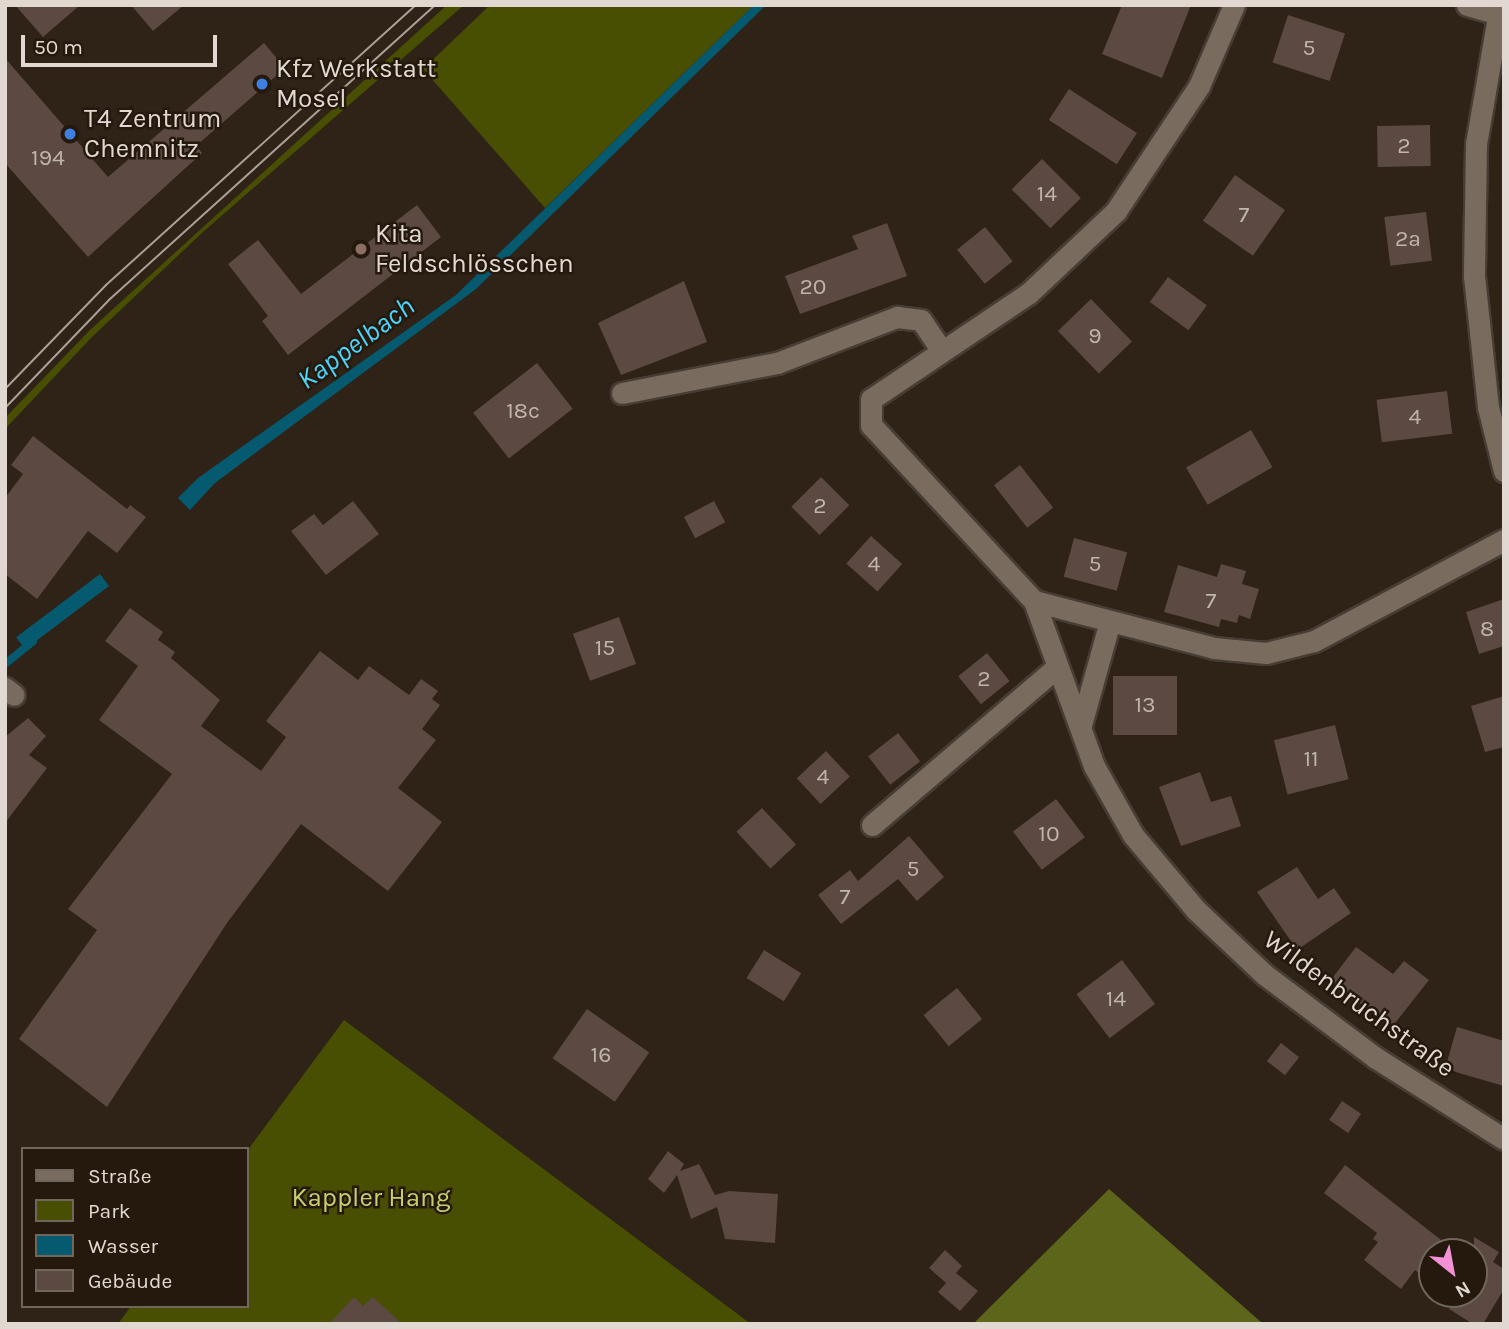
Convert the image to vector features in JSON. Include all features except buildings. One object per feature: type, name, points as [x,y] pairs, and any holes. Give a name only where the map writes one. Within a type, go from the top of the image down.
[{"type":"street","points":[[622,393],[777,363],[897,317],[921,320],[941,350],[1029,293],[1116,211],[1199,86],[1234,5]]},
{"type":"street","points":[[1467,5],[1499,9],[1476,144],[1474,276],[1488,407],[1504,471]]},
{"type":"street","name":"Wildenbruchstraße","points":[[941,350],[871,399],[870,425],[1034,601],[1094,766],[1133,835],[1196,911],[1276,984],[1376,1058],[1504,1139]]},
{"type":"street","points":[[1034,601],[1214,648],[1266,653],[1314,641],[1504,540]]},
{"type":"street","points":[[1081,725],[1110,621]]},
{"type":"street","points":[[872,825],[1058,667]]},
{"type":"green space","points":[[447,5],[464,5],[204,231],[91,338],[5,429],[5,418],[90,330]]},
{"type":"green space","points":[[490,5],[754,5],[545,208],[423,69]]},
{"type":"green space","name":"Kappler Hang","points":[[344,1020],[751,1324],[118,1324],[130,1308],[248,1308],[248,1150]]},
{"type":"green space","points":[[1109,1189],[1261,1322],[1264,1324],[973,1324]]},
{"type":"water","points":[[754,5],[766,5],[476,289],[215,483],[190,510],[178,498],[198,478],[456,295]]},
{"type":"water","points":[[100,574],[109,586],[25,649],[16,637]]},
{"type":"waterway","name":"Kappelbach","points":[[5,664],[33,641]]},
{"type":"tram line","points":[[5,389],[106,285],[416,5]]},
{"type":"tram line","points":[[5,408],[110,299],[435,5]]},
{"type":"place","name":"Kfz Werkstatt Mosel","points":[[262,84]]},
{"type":"place","name":"T4 Zentrum Chemnitz","points":[[70,134]]},
{"type":"place","name":"Kita Feldschlösschen","points":[[361,249]]}]
